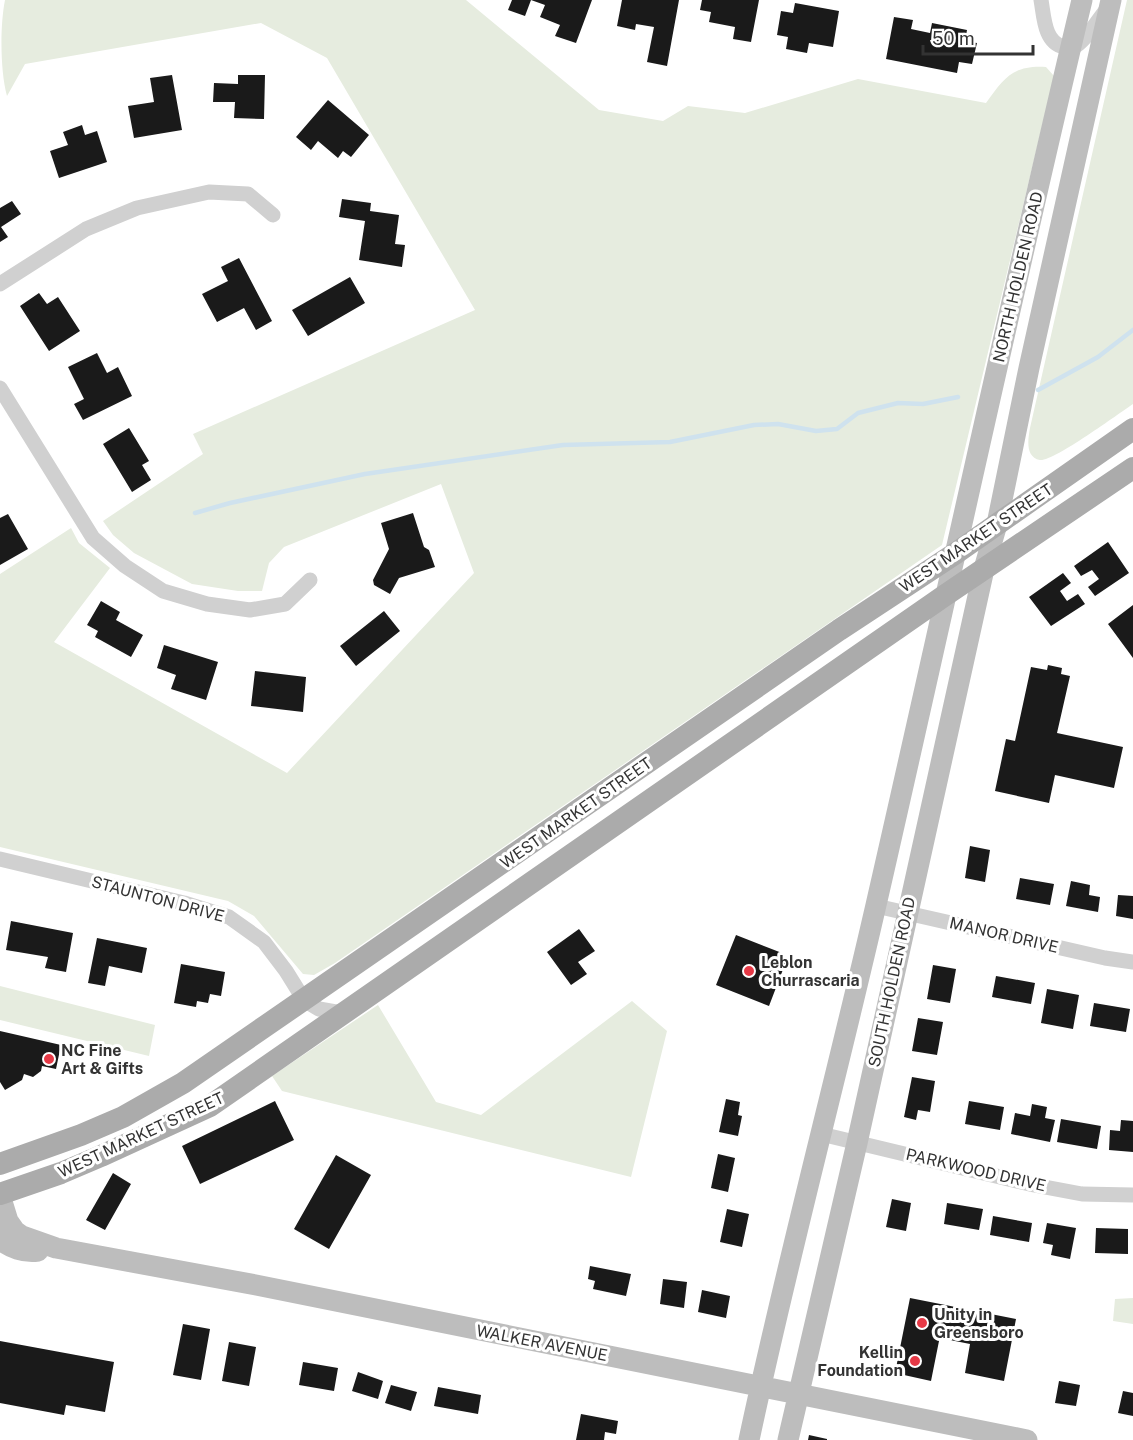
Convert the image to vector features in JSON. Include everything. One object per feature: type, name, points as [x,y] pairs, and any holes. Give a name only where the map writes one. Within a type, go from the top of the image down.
[{"type":"main road","name":"NORTH HOLDEN ROAD","points":[[956,553],[1082,0]]},
{"type":"main road","name":"NORTH HOLDEN ROAD","points":[[997,524],[1029,368],[1111,2]]},
{"type":"main road","name":"WEST MARKET STREET","points":[[0,1164],[81,1135],[123,1117],[183,1083],[1133,429]]},
{"type":"main road","name":"WEST MARKET STREET","points":[[0,1194],[61,1173],[210,1106],[944,596],[1133,468]]},
{"type":"main road","name":"SOUTH HOLDEN ROAD","points":[[788,1440],[857,1143],[984,569],[997,524]]},
{"type":"main road","name":"SOUTH HOLDEN ROAD","points":[[749,1440],[876,906],[944,596],[956,553]]},
{"type":"main road","name":"WALKER AVENUE","points":[[0,1194],[8,1221],[15,1231],[22,1236],[56,1248],[256,1285],[1027,1440]]},
{"type":"main road","name":"WALKER AVENUE","points":[[0,1239],[5,1244],[19,1249],[33,1251],[56,1248]]},
{"type":"street","points":[[1041,0],[1045,26],[1050,37],[1059,46],[1070,48],[1079,45],[1111,2]]},
{"type":"street","points":[[0,284],[86,229],[137,208],[209,192],[248,194],[273,215]]},
{"type":"street","points":[[0,388],[93,538],[125,566],[163,591],[207,604],[250,610],[285,604],[310,580]]},
{"type":"street","name":"STAUNTON DRIVE","points":[[0,859],[184,903],[229,917],[264,942],[304,1000]]},
{"type":"street","name":"MANOR DRIVE","points":[[876,906],[1105,958],[1133,962]]},
{"type":"street","points":[[304,1000],[319,1010],[348,1011]]},
{"type":"street","name":"PARKWOOD DRIVE","points":[[821,1134],[1034,1185],[1082,1194],[1133,1195]]},
{"type":"shaded area","points":[[5,0],[466,0],[599,110],[663,121],[688,106],[745,113],[858,79],[986,103],[1010,75],[1025,68],[1046,67],[1054,76],[942,545],[335,963],[314,975],[303,974],[254,916],[228,901],[0,847],[0,574],[71,528],[79,543],[110,568],[54,642],[287,773],[474,573],[441,484],[284,547],[269,563],[262,591],[238,591],[192,584],[134,553],[113,535],[103,521],[203,454],[193,434],[475,310],[327,58],[261,23],[25,64],[7,96],[2,48]]},
{"type":"shaded area","points":[[1127,0],[1133,0],[1133,404],[1058,454],[1040,460],[1035,458],[1030,451],[1028,442],[1030,428]]},
{"type":"shaded area","points":[[0,986],[155,1025],[149,1056],[0,1020]]},
{"type":"shaded area","points":[[632,1001],[667,1031],[631,1177],[282,1091],[272,1076],[378,1005],[436,1102],[481,1115]]},
{"type":"shaded area","points":[[1133,1298],[1133,1324],[1113,1321],[1115,1299]]},
{"type":"building","points":[[512,0],[531,0],[525,16],[508,10]]},
{"type":"building","points":[[531,0],[592,0],[576,43],[555,36],[560,25],[540,17],[545,5]]},
{"type":"building","points":[[622,0],[679,0],[667,66],[647,62],[654,27],[636,24],[635,30],[617,26]]},
{"type":"building","points":[[702,0],[759,0],[751,42],[733,39],[735,27],[709,22],[711,12],[700,10]]},
{"type":"building","points":[[795,3],[839,11],[833,47],[809,43],[807,53],[786,49],[788,37],[777,35],[781,11],[793,13]]},
{"type":"building","points":[[894,17],[913,20],[911,29],[930,33],[932,23],[967,30],[965,41],[977,43],[972,64],[959,62],[957,73],[886,59]]},
{"type":"building","points":[[172,75],[182,130],[134,138],[128,106],[154,102],[150,78]]},
{"type":"building","points":[[238,75],[265,75],[264,119],[234,118],[235,102],[213,102],[214,83],[238,84]]},
{"type":"building","points":[[328,100],[369,135],[351,157],[343,151],[338,158],[318,141],[311,150],[296,137]]},
{"type":"building","points":[[82,125],[85,135],[97,131],[107,162],[59,178],[50,151],[68,145],[63,132]]},
{"type":"building","points":[[342,199],[371,203],[370,211],[399,215],[395,244],[405,245],[402,267],[359,260],[365,221],[339,217]]},
{"type":"building","points":[[12,201],[21,214],[1,227],[8,237],[0,242],[0,208]]},
{"type":"building","points":[[239,258],[272,321],[256,330],[244,308],[217,322],[202,294],[228,281],[221,267]]},
{"type":"building","points":[[350,277],[365,303],[308,336],[292,310]]},
{"type":"building","points":[[39,293],[47,304],[58,297],[80,331],[49,351],[20,306]]},
{"type":"building","points":[[97,353],[107,373],[118,367],[132,396],[83,420],[74,404],[84,399],[68,367]]},
{"type":"building","points":[[129,428],[149,461],[142,465],[151,480],[132,492],[103,444]]},
{"type":"building","points":[[413,513],[424,547],[429,550],[435,567],[399,578],[390,594],[374,585],[373,580],[389,549],[381,523]]},
{"type":"building","points":[[8,514],[28,549],[0,565],[0,518]]},
{"type":"building","points":[[1108,542],[1129,573],[1095,596],[1088,587],[1099,579],[1092,570],[1081,576],[1074,566]]},
{"type":"building","points":[[1063,573],[1071,583],[1060,591],[1067,601],[1078,594],[1085,604],[1051,626],[1029,597]]},
{"type":"building","points":[[101,601],[120,612],[116,620],[143,635],[131,657],[95,637],[98,631],[87,625]]},
{"type":"building","points":[[1133,605],[1133,658],[1108,624]]},
{"type":"building","points":[[384,611],[400,631],[356,666],[340,646]]},
{"type":"building","points":[[164,645],[218,662],[206,700],[171,689],[176,675],[157,668]]},
{"type":"building","points":[[1048,665],[1062,668],[1061,674],[1070,676],[1057,733],[1123,747],[1114,788],[1055,775],[1049,803],[995,791],[1006,739],[1015,741],[1031,667],[1047,670]]},
{"type":"building","points":[[255,671],[306,677],[303,712],[251,706]]},
{"type":"building","points":[[970,846],[990,850],[985,882],[965,878]]},
{"type":"building","points":[[1020,878],[1054,884],[1050,905],[1016,899]]},
{"type":"building","points":[[1071,881],[1090,885],[1089,895],[1100,897],[1098,912],[1066,906]]},
{"type":"building","points":[[1118,895],[1133,896],[1133,919],[1116,916]]},
{"type":"building","points":[[11,921],[73,933],[66,972],[45,968],[48,957],[6,950]]},
{"type":"building","points":[[579,929],[595,951],[578,962],[587,974],[571,985],[547,952]]},
{"type":"building","points":[[736,935],[782,953],[781,956],[787,959],[769,1006],[716,985]]},
{"type":"building","points":[[97,938],[147,948],[142,973],[109,966],[105,986],[88,983]]},
{"type":"building","points":[[181,964],[225,972],[221,996],[210,994],[208,1003],[197,1001],[196,1007],[174,1003]]},
{"type":"building","points":[[933,965],[956,969],[950,1003],[927,999]]},
{"type":"building","points":[[996,976],[1035,983],[1031,1004],[992,997]]},
{"type":"building","points":[[1047,989],[1079,995],[1073,1029],[1041,1023]]},
{"type":"building","points":[[1094,1003],[1130,1009],[1126,1032],[1090,1026]]},
{"type":"building","points":[[918,1018],[943,1022],[937,1055],[912,1051]]},
{"type":"building","points":[[0,1031],[61,1045],[56,1069],[42,1066],[41,1071],[33,1077],[24,1074],[22,1080],[5,1090],[0,1082]]},
{"type":"building","points":[[912,1077],[935,1081],[930,1112],[918,1110],[916,1120],[904,1117]]},
{"type":"building","points":[[726,1099],[740,1102],[738,1115],[742,1116],[738,1136],[719,1132]]},
{"type":"building","points":[[275,1101],[294,1140],[200,1184],[182,1146]]},
{"type":"building","points":[[969,1101],[1004,1107],[1000,1130],[965,1124]]},
{"type":"building","points":[[1032,1104],[1047,1107],[1045,1118],[1055,1120],[1050,1142],[1011,1134],[1015,1113],[1030,1116]]},
{"type":"building","points":[[1061,1119],[1101,1126],[1097,1149],[1057,1142]]},
{"type":"building","points":[[1121,1120],[1133,1121],[1133,1152],[1109,1150],[1110,1130],[1120,1131]]},
{"type":"building","points":[[718,1154],[735,1158],[728,1192],[711,1188]]},
{"type":"building","points":[[336,1155],[371,1175],[329,1249],[294,1229]]},
{"type":"building","points":[[113,1173],[131,1184],[105,1230],[86,1220]]},
{"type":"building","points":[[892,1199],[911,1203],[906,1231],[886,1227]]},
{"type":"building","points":[[947,1203],[983,1209],[979,1230],[944,1224]]},
{"type":"building","points":[[727,1209],[749,1214],[742,1247],[720,1242]]},
{"type":"building","points":[[993,1216],[1032,1223],[1029,1242],[990,1235]]},
{"type":"building","points":[[1047,1223],[1076,1228],[1070,1259],[1051,1255],[1053,1245],[1043,1243]]},
{"type":"building","points":[[1096,1228],[1128,1229],[1128,1254],[1095,1253]]},
{"type":"building","points":[[590,1266],[631,1274],[626,1296],[593,1289],[595,1281],[588,1279]]},
{"type":"building","points":[[663,1279],[687,1282],[684,1308],[660,1304]]},
{"type":"building","points":[[702,1290],[730,1296],[726,1318],[698,1312]]},
{"type":"building","points":[[910,1298],[1016,1319],[1004,1381],[965,1373],[970,1344],[945,1339],[946,1332],[941,1331],[931,1381],[895,1373]]},
{"type":"building","points":[[183,1324],[210,1329],[201,1380],[173,1375]]},
{"type":"building","points":[[0,1341],[114,1362],[105,1412],[66,1405],[64,1415],[0,1403]]},
{"type":"building","points":[[229,1342],[256,1347],[249,1386],[222,1381]]},
{"type":"building","points":[[303,1362],[338,1368],[334,1391],[299,1385]]},
{"type":"building","points":[[358,1372],[383,1381],[378,1399],[352,1391]]},
{"type":"building","points":[[1059,1381],[1080,1385],[1076,1406],[1055,1403]]},
{"type":"building","points":[[391,1385],[417,1392],[411,1411],[385,1403]]},
{"type":"building","points":[[438,1387],[481,1395],[478,1414],[434,1406]]},
{"type":"building","points":[[1123,1391],[1133,1393],[1133,1416],[1118,1413]]},
{"type":"building","points":[[581,1414],[618,1421],[616,1434],[605,1432],[604,1440],[576,1440]]},
{"type":"building","points":[[809,1435],[827,1439],[827,1440],[808,1440]]},
{"type":"waterway","points":[[1038,390],[1098,357],[1133,330]]},
{"type":"waterway","points":[[195,513],[230,503],[365,474],[563,445],[670,442],[754,425],[778,424],[816,431],[837,429],[858,413],[898,403],[923,404],[958,397]]},
{"type":"place","name":"Leblon Churrascaria","points":[[749,971]]},
{"type":"place","name":"NC Fine Art & Gifts","points":[[49,1059]]},
{"type":"place","name":"Unity in Greensboro","points":[[922,1323]]},
{"type":"place","name":"Kellin Foundation","points":[[915,1361]]}]
